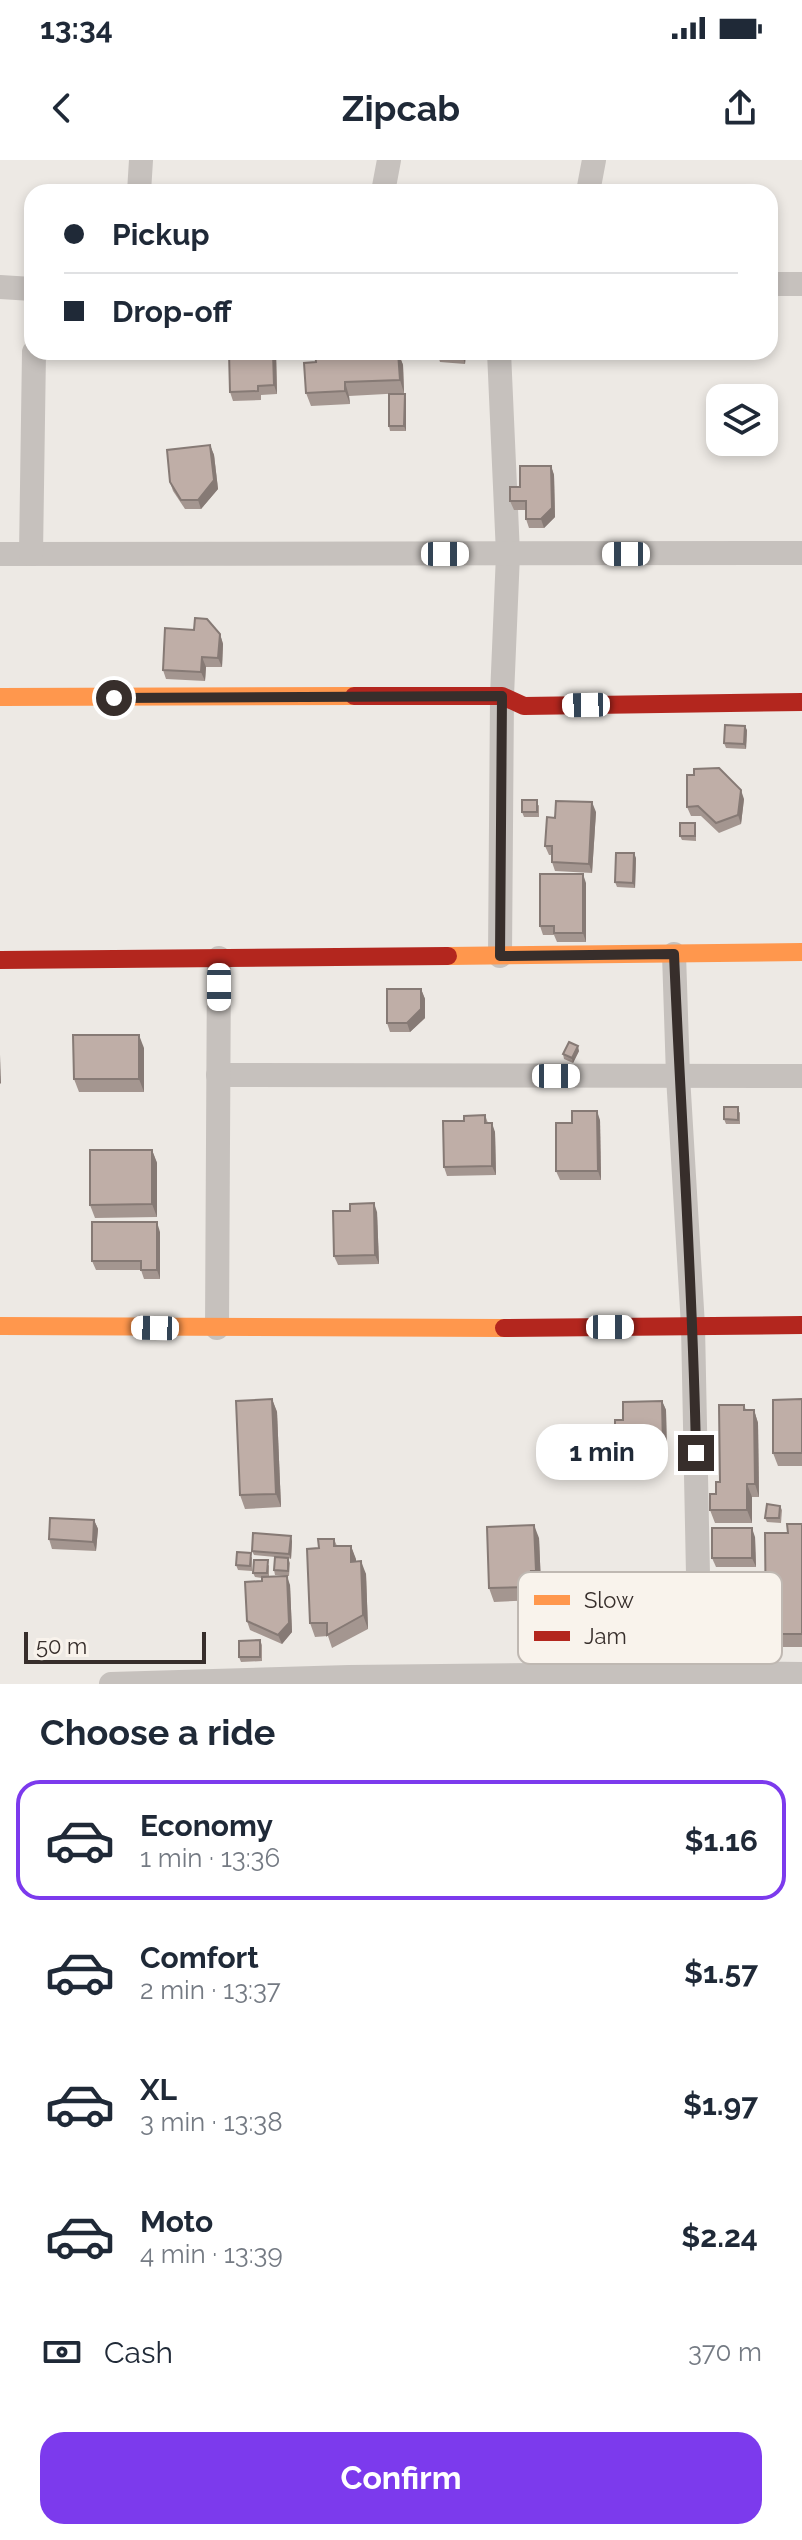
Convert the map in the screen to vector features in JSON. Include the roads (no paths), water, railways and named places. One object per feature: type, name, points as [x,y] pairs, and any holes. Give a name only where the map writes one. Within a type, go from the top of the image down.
[{"type":"street","points":[[140,184],[141,160]]},
{"type":"street","points":[[384,184],[389,160]]},
{"type":"street","points":[[590,184],[594,160]]},
{"type":"street","points":[[778,284],[802,284]]},
{"type":"street","points":[[0,287],[24,288]]},
{"type":"street","points":[[31,554],[34,360]]},
{"type":"street","points":[[499,360],[508,554],[502,696],[500,956]]},
{"type":"street","points":[[0,554],[802,553]]},
{"type":"street","points":[[0,697],[502,696],[524,706],[802,702]]},
{"type":"street","points":[[0,960],[802,952]]},
{"type":"street","points":[[674,954],[693,1326],[698,1572]]},
{"type":"street","points":[[217,1328],[219,958]]},
{"type":"street","points":[[218,1075],[802,1076]]},
{"type":"street","points":[[0,1326],[802,1325]]},
{"type":"street","points":[[700,1664],[700,1674]]},
{"type":"street","points":[[111,1684],[349,1677],[802,1674]]}]
